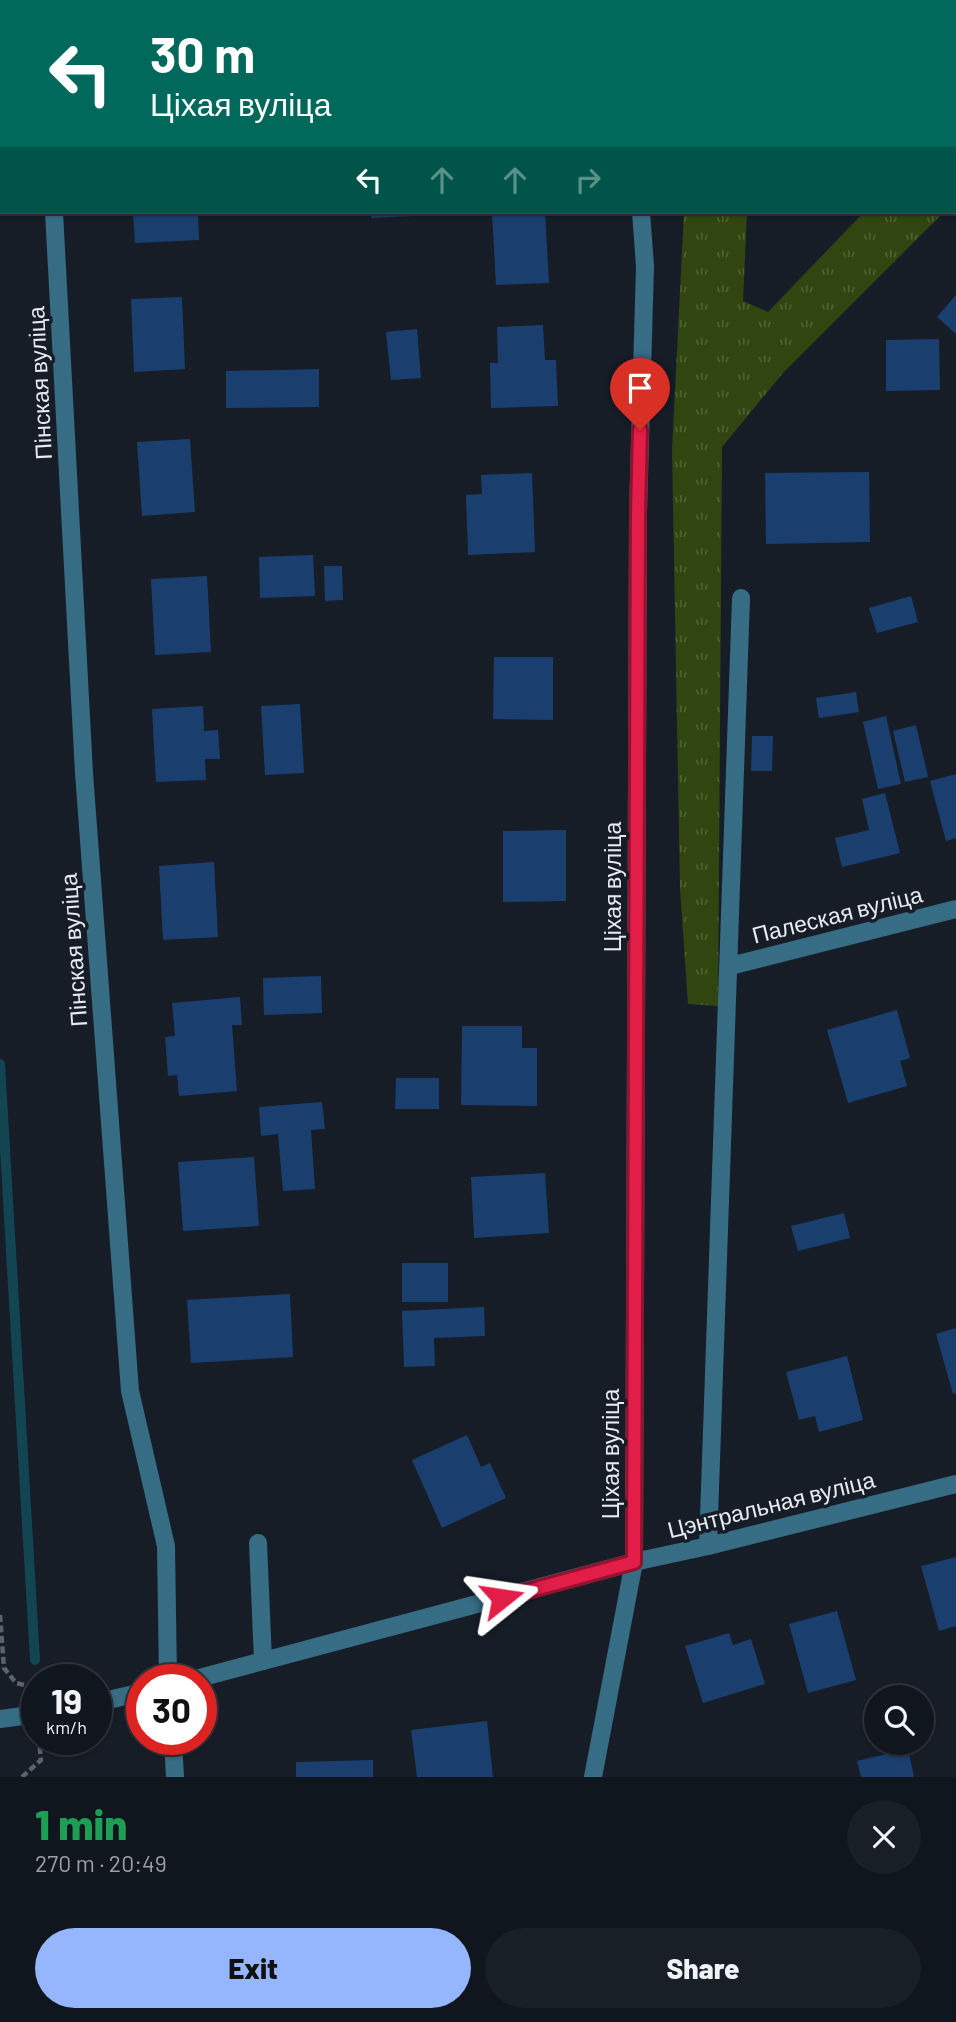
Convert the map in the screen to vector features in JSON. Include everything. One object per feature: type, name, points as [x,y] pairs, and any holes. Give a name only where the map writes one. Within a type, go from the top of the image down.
[{"type":"street","name":"Пінская вуліца","points":[[54,214],[84,773],[130,1391],[166,1546],[168,1664]]},
{"type":"street","name":"Ціхая вуліца","points":[[593,1777],[634,1562],[638,513],[645,266],[640,214]]},
{"type":"street","points":[[708,1546],[741,598]]},
{"type":"street","name":"Палеская вуліца","points":[[730,966],[956,909]]},
{"type":"street","name":"Цэнтральная вуліца","points":[[217,1673],[634,1562],[956,1484]]},
{"type":"street","points":[[258,1543],[263,1661]]},
{"type":"street","points":[[0,1719],[21,1716]]},
{"type":"street","points":[[174,1755],[176,1777]]},
{"type":"path","points":[[0,1615],[4,1668],[16,1683],[21,1684]]},
{"type":"path","points":[[22,1777],[41,1760],[40,1755]]},
{"type":"green space","points":[[684,214],[747,214],[743,301],[768,312],[862,214],[942,214],[783,373],[722,447],[718,1006],[688,1004],[680,889],[672,450]]},
{"type":"building","points":[[133,214],[198,214],[199,240],[135,243]]},
{"type":"building","points":[[371,214],[436,214],[436,215],[371,218]]},
{"type":"building","points":[[492,214],[545,214],[549,283],[496,285]]},
{"type":"building","points":[[956,295],[956,334],[937,317]]},
{"type":"building","points":[[182,297],[185,369],[134,372],[131,299]]},
{"type":"building","points":[[543,325],[545,360],[556,360],[558,406],[491,408],[490,363],[498,363],[497,327]]},
{"type":"building","points":[[417,329],[421,378],[391,380],[386,332]]},
{"type":"building","points":[[939,339],[940,390],[886,391],[886,340]]},
{"type":"building","points":[[319,369],[319,407],[226,408],[226,371]]},
{"type":"building","points":[[190,439],[195,512],[142,516],[137,442]]},
{"type":"building","points":[[869,472],[870,542],[766,544],[765,473]]},
{"type":"building","points":[[532,473],[535,552],[468,555],[466,495],[482,494],[481,475]]},
{"type":"building","points":[[313,555],[315,596],[260,598],[259,557]]},
{"type":"building","points":[[324,566],[342,566],[343,600],[325,601]]},
{"type":"building","points":[[207,576],[211,652],[155,655],[151,579]]},
{"type":"building","points":[[911,596],[918,622],[877,633],[869,608]]},
{"type":"building","points":[[494,657],[553,657],[553,720],[493,719]]},
{"type":"building","points":[[856,692],[859,712],[819,718],[816,698]]},
{"type":"building","points":[[300,704],[304,773],[265,775],[261,706]]},
{"type":"building","points":[[203,706],[204,731],[218,730],[220,759],[205,759],[206,780],[156,782],[152,709]]},
{"type":"building","points":[[886,716],[901,784],[878,789],[863,722]]},
{"type":"building","points":[[916,725],[928,777],[905,782],[893,731]]},
{"type":"building","points":[[752,736],[773,736],[772,771],[751,771]]},
{"type":"building","points":[[956,774],[956,838],[946,841],[930,781]]},
{"type":"building","points":[[885,793],[900,853],[842,867],[835,838],[869,830],[862,799]]},
{"type":"building","points":[[566,830],[566,901],[503,902],[503,831]]},
{"type":"building","points":[[214,862],[218,937],[163,940],[159,866]]},
{"type":"building","points":[[321,976],[322,1013],[264,1015],[263,978]]},
{"type":"building","points":[[240,997],[242,1025],[232,1025],[237,1091],[179,1096],[177,1075],[168,1076],[165,1037],[175,1036],[172,1003]]},
{"type":"building","points":[[897,1010],[910,1058],[900,1061],[907,1086],[848,1103],[827,1030]]},
{"type":"building","points":[[462,1026],[522,1026],[522,1048],[537,1048],[537,1106],[461,1105]]},
{"type":"building","points":[[396,1078],[439,1078],[439,1109],[395,1109]]},
{"type":"building","points":[[322,1102],[325,1129],[311,1130],[315,1189],[283,1191],[278,1134],[261,1136],[259,1107]]},
{"type":"building","points":[[254,1157],[259,1226],[183,1231],[178,1162]]},
{"type":"building","points":[[545,1173],[549,1233],[474,1238],[471,1177]]},
{"type":"building","points":[[844,1213],[850,1238],[798,1251],[791,1226]]},
{"type":"building","points":[[402,1263],[448,1263],[448,1302],[402,1302]]},
{"type":"building","points":[[290,1294],[293,1357],[191,1363],[187,1300]]},
{"type":"building","points":[[484,1307],[485,1336],[434,1338],[435,1366],[404,1367],[402,1311]]},
{"type":"building","points":[[956,1328],[956,1393],[953,1394],[936,1334]]},
{"type":"building","points":[[847,1356],[863,1420],[819,1432],[815,1416],[799,1420],[786,1372]]},
{"type":"building","points":[[467,1435],[481,1467],[490,1463],[506,1498],[442,1528],[412,1460]]},
{"type":"building","points":[[956,1557],[956,1626],[939,1631],[921,1566]]},
{"type":"building","points":[[837,1611],[856,1680],[808,1693],[789,1624]]},
{"type":"building","points":[[729,1633],[733,1645],[751,1639],[765,1684],[703,1703],[685,1646]]},
{"type":"building","points":[[487,1721],[493,1777],[417,1777],[411,1730]]},
{"type":"building","points":[[882,1755],[909,1755],[914,1777],[861,1777],[857,1761]]},
{"type":"building","points":[[373,1760],[373,1777],[296,1777],[296,1762]]},
{"type":"waterway","points":[[0,1064],[35,1660]]},
{"type":"route","points":[[502,1598],[634,1562],[640,430]]}]
